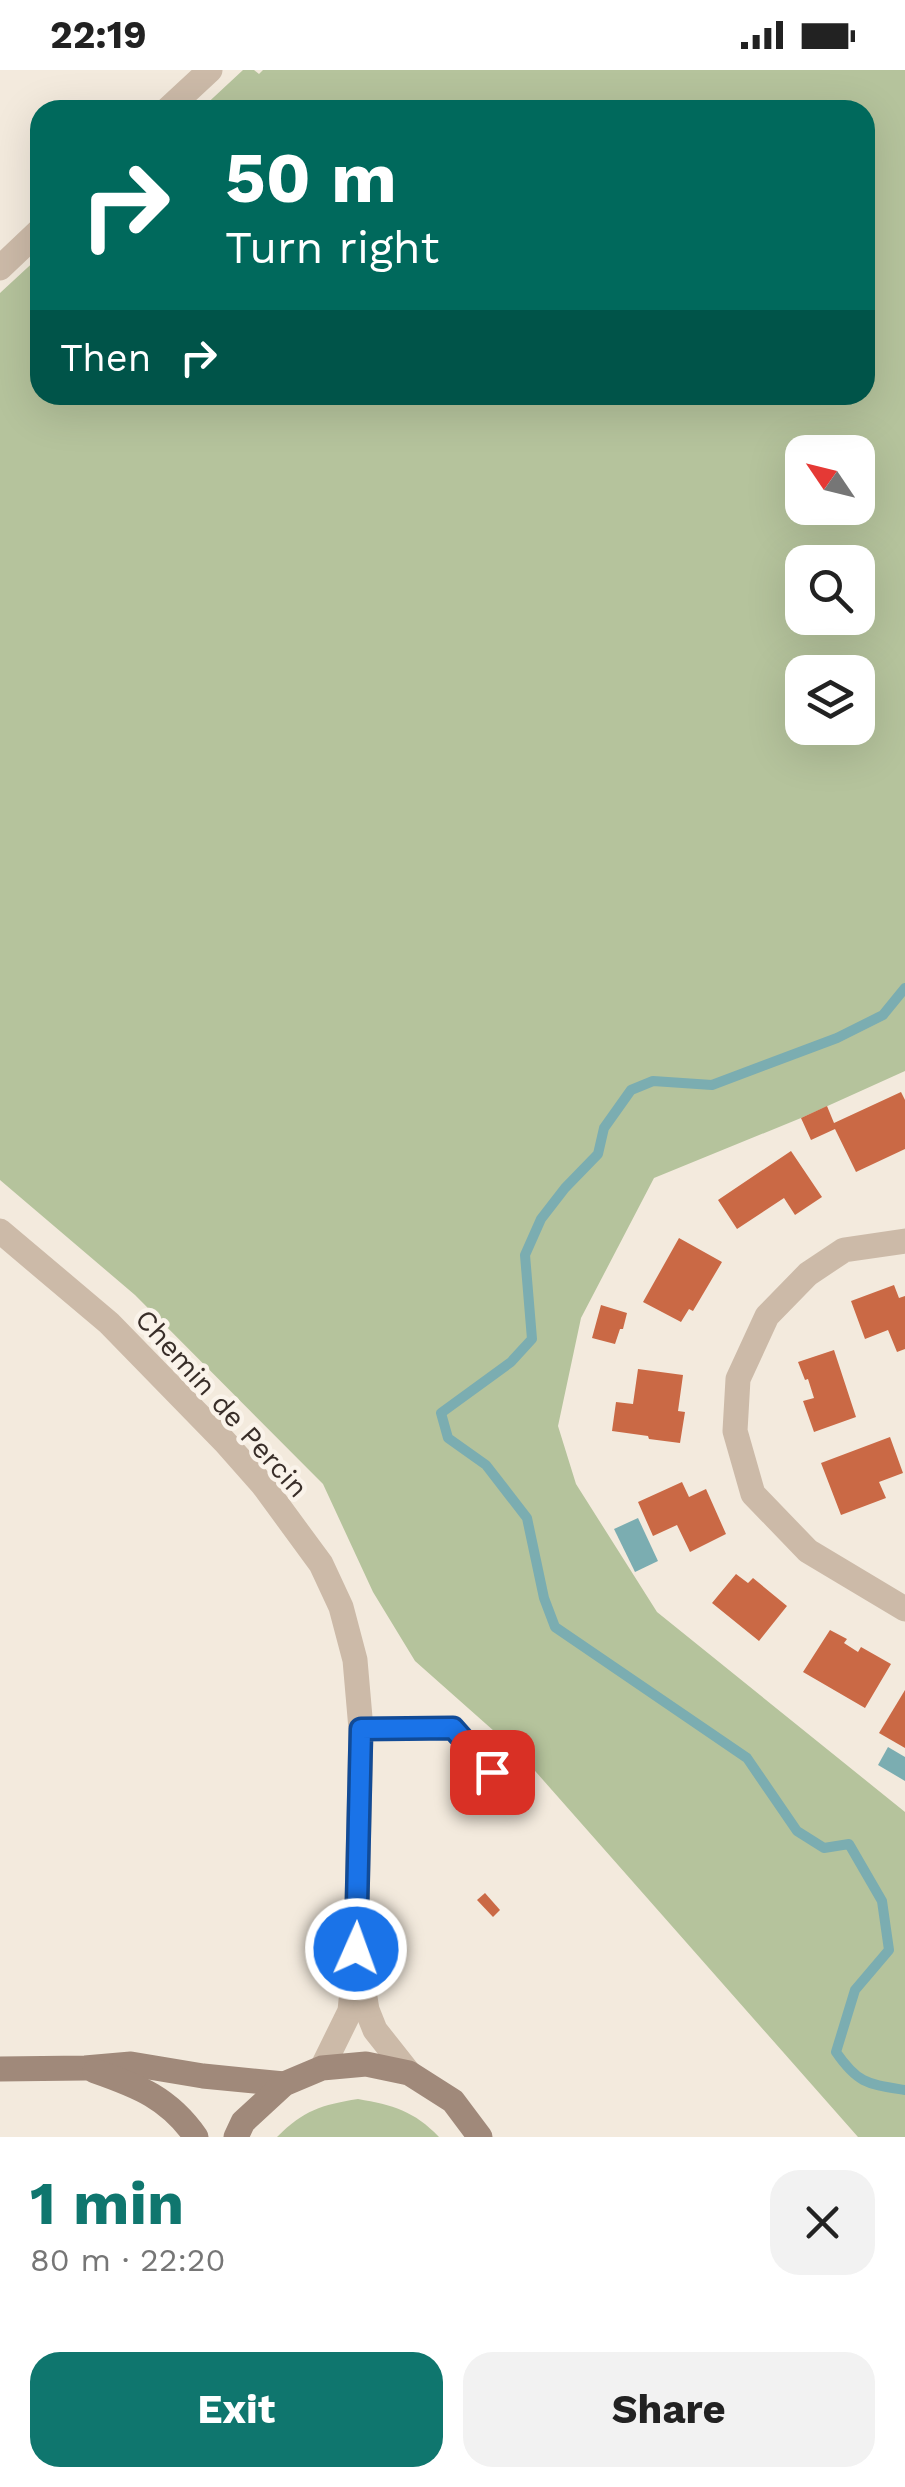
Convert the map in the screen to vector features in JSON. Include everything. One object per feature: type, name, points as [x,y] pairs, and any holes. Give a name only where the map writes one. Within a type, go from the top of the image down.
[{"type":"main road","points":[[0,2068],[131,2064],[284,2084]]},
{"type":"main road","points":[[236,2137],[243,2122],[284,2084],[322,2068],[366,2064],[410,2073],[453,2101],[480,2137]]},
{"type":"main road","points":[[85,2068],[132,2084],[164,2102],[196,2137]]},
{"type":"street","points":[[178,100],[210,70]]},
{"type":"street","points":[[0,268],[30,240]]},
{"type":"street","name":"Chemin de Percin","points":[[0,1231],[109,1323],[225,1442],[321,1564],[342,1606],[355,1660],[361,1729],[356,1949],[350,2011],[322,2068]]},
{"type":"street","points":[[905,1241],[844,1250],[808,1274],[767,1316],[738,1379],[735,1431],[753,1494],[808,1551],[905,1609]]},
{"type":"street","name":"Chemin de Percin","points":[[356,1949],[374,2030],[410,2073]]},
{"type":"lane","points":[[361,1729],[453,1728],[492,1772]]},
{"type":"green space","points":[[243,70],[259,74],[263,70],[905,70],[905,1071],[654,1178],[581,1318],[558,1426],[576,1484],[657,1612],[905,1812],[905,2137],[858,2137],[521,1755],[415,1661],[373,1592],[323,1484],[135,1295],[0,1180],[0,293],[30,265],[30,405],[875,405],[875,100],[211,100]]},
{"type":"green space","points":[[358,2099],[402,2110],[439,2137],[277,2137],[314,2110]]},
{"type":"water","points":[[638,1518],[658,1561],[635,1572],[614,1529]]},
{"type":"water","points":[[888,1747],[905,1757],[905,1781],[878,1765]]},
{"type":"building","points":[[901,1092],[905,1100],[905,1149],[856,1172],[835,1129],[811,1140],[801,1118],[827,1106],[834,1123]]},
{"type":"building","points":[[791,1151],[822,1197],[795,1215],[784,1198],[737,1229],[718,1200]]},
{"type":"building","points":[[679,1238],[722,1262],[693,1311],[689,1309],[681,1322],[643,1302]]},
{"type":"building","points":[[894,1285],[899,1298],[905,1296],[905,1349],[897,1352],[888,1330],[865,1339],[851,1301]]},
{"type":"building","points":[[601,1305],[627,1313],[615,1344],[592,1338]]},
{"type":"building","points":[[834,1350],[856,1417],[814,1432],[803,1401],[814,1398],[798,1362]]},
{"type":"building","points":[[638,1369],[683,1375],[678,1411],[685,1412],[680,1443],[612,1431],[616,1402],[633,1404]]},
{"type":"building","points":[[890,1437],[903,1473],[879,1482],[886,1498],[841,1515],[821,1463]]},
{"type":"building","points":[[682,1482],[689,1497],[706,1489],[726,1534],[690,1552],[677,1525],[653,1536],[638,1502]]},
{"type":"building","points":[[736,1574],[748,1583],[753,1578],[787,1606],[759,1641],[712,1603]]},
{"type":"building","points":[[830,1630],[847,1639],[844,1643],[858,1652],[861,1647],[891,1664],[865,1708],[803,1672]]},
{"type":"building","points":[[905,1690],[905,1748],[879,1733]]},
{"type":"building","points":[[485,1893],[500,1910],[493,1917],[477,1900]]},
{"type":"waterway","points":[[905,988],[883,1015],[837,1038],[712,1085],[653,1081],[631,1090],[604,1128],[598,1154],[541,1219],[525,1255],[532,1339],[511,1362],[441,1413],[448,1438],[486,1465],[527,1518],[544,1598],[555,1627],[747,1758],[797,1831],[824,1848],[849,1844],[882,1901],[889,1950],[855,1990],[836,2052],[865,2081],[905,2090]]},
{"type":"route","points":[[356,1949],[361,1729],[453,1728],[492,1772]]}]
